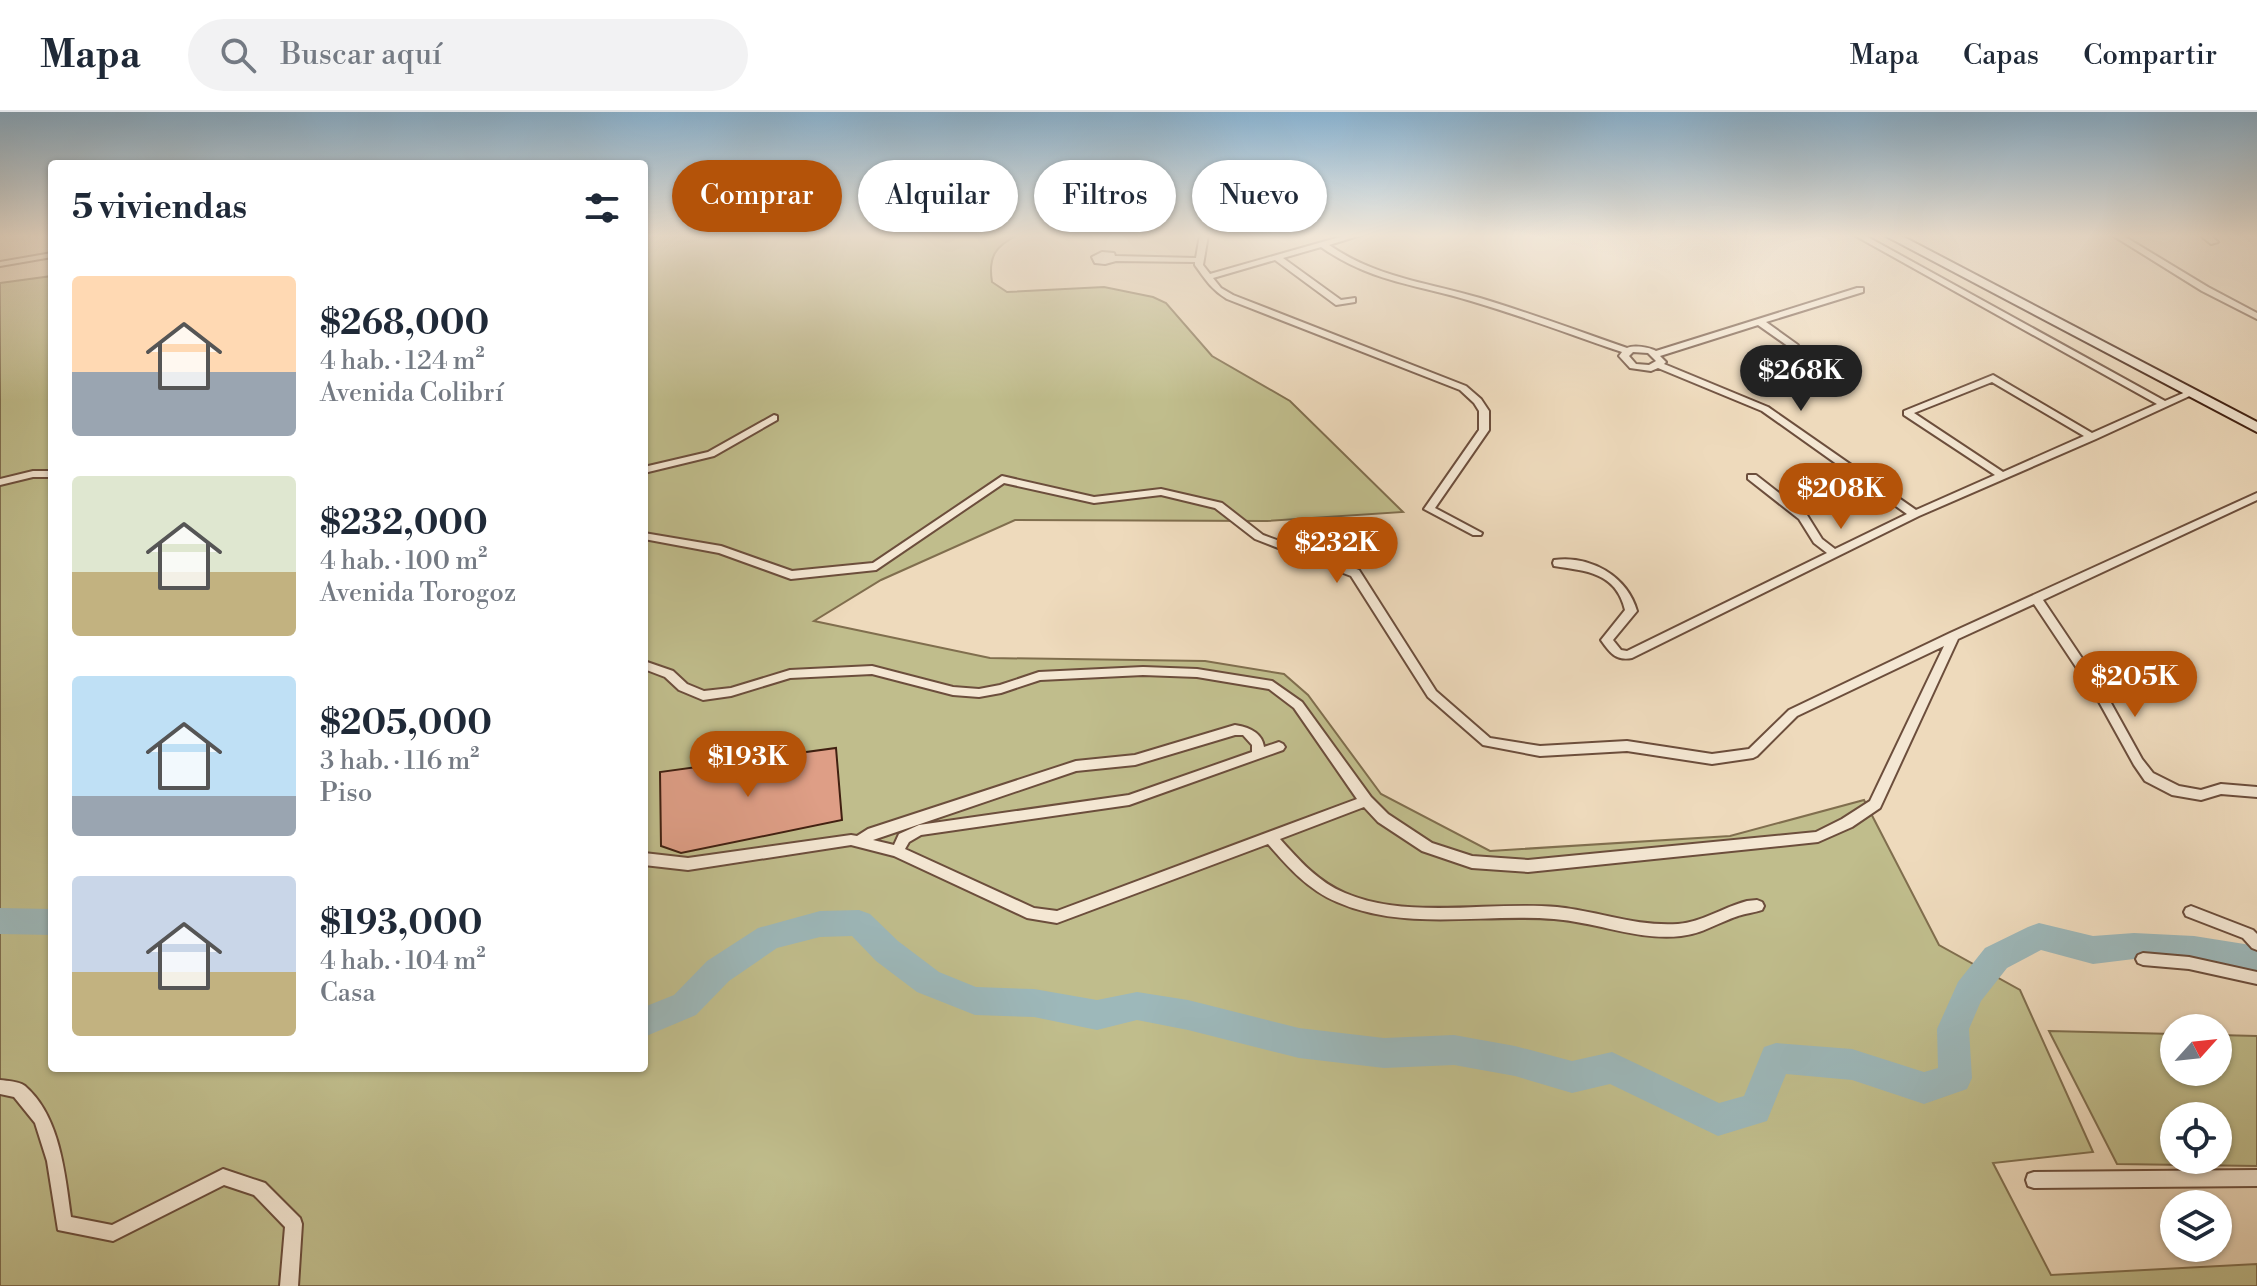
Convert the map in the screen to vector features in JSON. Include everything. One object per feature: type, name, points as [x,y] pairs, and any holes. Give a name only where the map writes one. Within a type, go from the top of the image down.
[{"type":"street","points":[[1222,290],[1230,297],[1463,388],[1482,404],[1487,418],[1484,430],[1429,509],[1477,533]]},
{"type":"street","points":[[1321,290],[1339,303],[1352,300]]},
{"type":"street","points":[[1441,290],[1627,351],[1641,349],[1765,409],[1915,514]]},
{"type":"street","points":[[1627,351],[1624,356],[1633,366],[1645,368],[1658,359],[1759,321],[1860,290]]},
{"type":"street","points":[[1957,290],[2165,405]]},
{"type":"street","points":[[1994,290],[2257,428]]},
{"type":"street","points":[[2207,290],[2256,314]]},
{"type":"street","points":[[2217,290],[2256,314]]},
{"type":"street","points":[[1759,321],[1795,347]]},
{"type":"street","points":[[2003,476],[1907,413],[1993,378],[2093,437]]},
{"type":"street","points":[[1558,563],[1585,566],[1611,579],[1626,594],[1631,611],[1607,640],[1618,654],[1628,655],[1915,514],[2191,393]]},
{"type":"street","points":[[648,469],[711,454],[774,418]]},
{"type":"street","points":[[0,482],[33,474],[48,474]]},
{"type":"street","points":[[1752,477],[1803,517],[1818,541],[1835,554]]},
{"type":"street","points":[[648,537],[721,550],[791,575],[876,566],[1002,479],[1094,500],[1161,492],[1218,505],[1259,537],[1355,573],[1432,694],[1487,742],[1540,751],[1627,746],[1712,759],[1753,753],[1793,713],[2257,496]]},
{"type":"street","points":[[2036,598],[2102,697],[2149,777],[2177,791],[2201,795],[2221,789],[2257,792]]},
{"type":"street","points":[[648,666],[669,674],[694,693],[714,696],[790,674],[872,670],[953,691],[979,693],[1039,676],[1143,671],[1235,677],[1272,685],[1298,705],[1366,801],[1383,818],[1427,847],[1472,862],[1528,866],[1818,837],[1847,823],[1875,804],[1954,636]]},
{"type":"street","points":[[860,841],[873,833],[1076,766],[1135,760],[1235,730],[1253,735],[1258,743],[1258,754]]},
{"type":"street","points":[[897,851],[904,838],[919,830],[1129,800],[1279,747]]},
{"type":"street","points":[[648,859],[688,864],[843,839],[860,841],[897,851],[1032,914],[1057,917],[1366,801]]},
{"type":"street","points":[[1269,836],[1319,886],[1372,908],[1404,912],[1534,912],[1587,916],[1642,928],[1680,930],[1757,906]]},
{"type":"street","points":[[2191,912],[2248,934],[2257,944]]},
{"type":"street","points":[[2143,959],[2189,963],[2257,978]]},
{"type":"street","points":[[0,1087],[18,1090],[41,1119],[55,1161],[64,1224],[113,1233],[223,1177],[259,1189],[294,1224],[289,1286]]},
{"type":"street","points":[[2034,1180],[2257,1178]]},
{"type":"shaded area","points":[[0,290],[48,290],[48,1072],[648,1072],[648,290],[1118,290],[1166,303],[1212,356],[1290,401],[1403,512],[1267,521],[1015,520],[881,580],[814,621],[990,658],[1205,661],[1284,674],[1308,695],[1381,794],[1490,851],[1730,836],[1864,800],[1939,945],[2020,990],[2093,1152],[1993,1163],[2051,1275],[2257,1264],[2257,1286],[0,1286]]},
{"type":"shaded area","points":[[2049,1031],[2160,1034],[2160,1086],[2232,1086],[2232,1035],[2257,1036],[2257,1166],[2232,1166],[2232,1102],[2160,1102],[2160,1165],[2117,1164]]},
{"type":"building","points":[[836,748],[842,820],[681,853],[661,846],[660,772]]},
{"type":"waterway","points":[[0,921],[48,922]]},
{"type":"waterway","points":[[648,1020],[685,1005],[718,971],[769,937],[820,924],[859,923],[887,951],[928,982],[975,1001],[1034,1003],[1097,1015],[1137,1006],[1188,1015],[1299,1043],[1384,1053],[1454,1050],[1515,1061],[1572,1077],[1612,1068],[1718,1120],[1755,1109],[1776,1058],[1852,1065],[1924,1088],[1955,1078],[1953,1029],[1969,992],[1996,958],[2039,936],[2093,950],[2134,946],[2194,950],[2257,960]]}]
